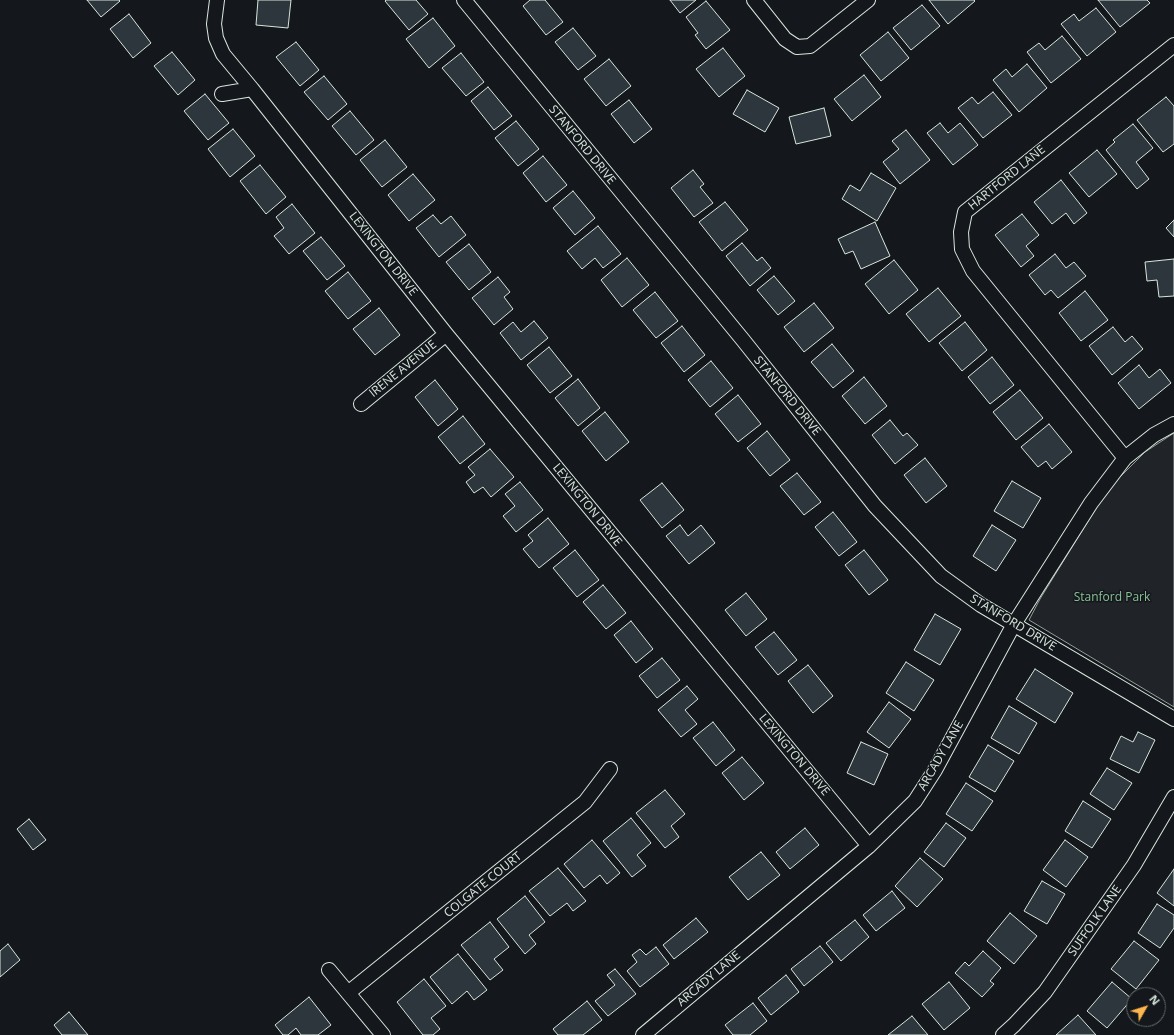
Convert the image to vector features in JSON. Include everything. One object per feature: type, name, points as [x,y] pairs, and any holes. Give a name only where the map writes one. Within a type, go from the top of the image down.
[{"type":"street","name":"LEXINGTON DRIVE","points":[[217,0],[214,24],[216,38],[223,54],[446,334],[869,846]]},
{"type":"street","name":"STANFORD DRIVE","points":[[464,0],[743,340],[875,506],[941,576],[981,605],[1174,719]]},
{"type":"street","points":[[754,0],[785,39],[797,48],[810,46],[868,0]]},
{"type":"street","name":"HARTFORD LANE","points":[[1125,458],[973,271],[962,250],[961,232],[965,212],[1174,45]]},
{"type":"street","points":[[222,94],[252,89]]},
{"type":"street","name":"IRENE AVENUE","points":[[360,404],[446,334]]},
{"type":"street","name":"ARCADY LANE","points":[[643,1035],[869,846],[914,801],[935,770],[1014,624],[1090,503],[1125,458],[1154,435],[1174,424]]},
{"type":"street","name":"COLGATE COURT","points":[[348,993],[585,802],[610,769]]},
{"type":"street","name":"SUFFOLK LANE","points":[[1003,1035],[1046,992],[1134,865],[1174,797]]},
{"type":"street","points":[[329,970],[383,1035]]},
{"type":"green space","name":"Stanford Park","points":[[1174,433],[1174,707],[1029,620],[1040,599],[1098,505],[1117,480],[1145,452]]},
{"type":"building","points":[[87,0],[119,0],[120,1],[101,17]]},
{"type":"building","points":[[258,0],[291,0],[288,28],[256,25]]},
{"type":"building","points":[[416,0],[428,14],[409,30],[385,1]]},
{"type":"building","points":[[530,0],[545,0],[563,22],[546,35],[523,6]]},
{"type":"building","points":[[670,0],[696,0],[680,13]]},
{"type":"building","points":[[929,0],[974,0],[975,1],[948,24]]},
{"type":"building","points":[[1098,0],[1147,0],[1150,3],[1120,27]]},
{"type":"building","points":[[706,1],[730,30],[706,49],[695,35],[698,33],[686,17]]},
{"type":"building","points":[[922,5],[940,26],[911,50],[893,28]]},
{"type":"building","points":[[1096,8],[1116,32],[1087,56],[1061,24],[1074,14],[1079,21]]},
{"type":"building","points":[[129,14],[151,43],[133,58],[110,29]]},
{"type":"building","points":[[433,18],[455,46],[429,68],[406,39]]},
{"type":"building","points":[[573,28],[596,56],[578,70],[555,42]]},
{"type":"building","points":[[888,32],[909,58],[881,81],[860,55]]},
{"type":"building","points":[[1062,36],[1081,59],[1051,83],[1027,52],[1039,43],[1045,50]]},
{"type":"building","points":[[296,42],[319,70],[300,86],[276,57]]},
{"type":"building","points":[[723,48],[745,76],[719,97],[696,69]]},
{"type":"building","points":[[172,52],[195,80],[178,95],[154,66]]},
{"type":"building","points":[[461,53],[484,82],[466,96],[442,68]]},
{"type":"building","points":[[609,59],[631,86],[606,106],[584,79]]},
{"type":"building","points":[[1027,64],[1047,88],[1019,112],[993,80],[1006,69],[1012,77]]},
{"type":"building","points":[[864,75],[881,97],[852,121],[834,99]]},
{"type":"building","points":[[324,76],[347,104],[328,120],[304,92]]},
{"type":"building","points":[[488,87],[512,116],[494,130],[471,101]]},
{"type":"building","points":[[747,90],[779,108],[765,132],[733,114]]},
{"type":"building","points":[[993,92],[1012,115],[983,138],[958,108],[972,97],[978,104]]},
{"type":"building","points":[[205,94],[229,123],[208,140],[184,111]]},
{"type":"building","points":[[1166,97],[1174,106],[1174,144],[1163,152],[1137,120]]},
{"type":"building","points":[[629,100],[652,129],[634,143],[611,114]]},
{"type":"building","points":[[824,108],[831,136],[796,144],[789,117]]},
{"type":"building","points":[[350,111],[374,140],[356,155],[332,126]]},
{"type":"building","points":[[516,121],[539,149],[518,166],[495,138]]},
{"type":"building","points":[[940,123],[948,133],[960,123],[978,145],[953,165],[927,133]]},
{"type":"building","points":[[1133,124],[1153,148],[1136,162],[1149,179],[1137,189],[1106,150],[1115,142],[1113,140]]},
{"type":"building","points":[[233,129],[255,156],[230,177],[208,149]]},
{"type":"building","points":[[906,130],[930,160],[900,184],[883,162],[899,149],[892,141]]},
{"type":"building","points":[[385,140],[407,167],[382,187],[360,160]]},
{"type":"building","points":[[1097,150],[1117,174],[1089,197],[1069,173]]},
{"type":"building","points":[[543,156],[567,185],[546,202],[523,173]]},
{"type":"building","points":[[260,165],[286,197],[266,214],[240,181]]},
{"type":"building","points":[[693,170],[704,184],[700,187],[713,203],[694,217],[671,188]]},
{"type":"building","points":[[871,173],[896,188],[877,221],[842,199],[850,185],[860,191]]},
{"type":"building","points":[[413,174],[435,200],[409,221],[388,195]]},
{"type":"building","points":[[1061,180],[1087,213],[1074,224],[1066,213],[1052,224],[1034,202]]},
{"type":"building","points":[[573,191],[595,218],[575,235],[553,208]]},
{"type":"building","points":[[725,202],[748,230],[722,251],[699,222]]},
{"type":"building","points":[[292,204],[315,233],[289,254],[274,236],[284,228],[276,217]]},
{"type":"building","points":[[1022,214],[1039,235],[1026,246],[1034,256],[1021,267],[995,235]]},
{"type":"building","points":[[433,215],[441,224],[451,216],[466,235],[439,257],[416,228]]},
{"type":"building","points":[[1174,220],[1174,237],[1166,228]]},
{"type":"building","points":[[875,222],[890,256],[861,269],[853,251],[845,254],[838,239]]},
{"type":"building","points":[[598,226],[621,254],[603,268],[595,258],[582,269],[567,251]]},
{"type":"building","points":[[321,237],[345,266],[327,280],[303,251]]},
{"type":"building","points":[[742,243],[757,261],[762,257],[771,268],[750,286],[726,256]]},
{"type":"building","points":[[469,244],[491,272],[469,290],[446,262]]},
{"type":"building","points":[[1055,254],[1066,268],[1074,262],[1086,276],[1058,298],[1051,290],[1045,295],[1029,275]]},
{"type":"building","points":[[627,258],[649,285],[622,307],[601,280]]},
{"type":"building","points":[[1174,259],[1174,296],[1159,297],[1157,280],[1147,281],[1145,262]]},
{"type":"building","points":[[894,260],[918,290],[889,314],[865,284]]},
{"type":"building","points":[[348,272],[371,301],[348,319],[325,291]]},
{"type":"building","points":[[774,276],[795,301],[778,315],[757,290]]},
{"type":"building","points":[[498,277],[510,292],[504,297],[513,309],[494,325],[472,298]]},
{"type":"building","points":[[938,288],[961,316],[929,342],[906,314]]},
{"type":"building","points":[[1085,291],[1108,320],[1081,341],[1059,313]]},
{"type":"building","points":[[655,292],[678,321],[656,338],[633,310]]},
{"type":"building","points":[[814,303],[834,328],[804,352],[784,327]]},
{"type":"building","points":[[379,308],[400,335],[375,355],[353,329]]},
{"type":"building","points":[[534,321],[548,338],[521,360],[500,333],[513,322],[521,332]]},
{"type":"building","points":[[965,322],[987,350],[962,371],[939,343]]},
{"type":"building","points":[[682,326],[705,355],[684,372],[661,343]]},
{"type":"building","points":[[1113,327],[1125,342],[1132,336],[1143,349],[1112,375],[1089,346]]},
{"type":"building","points":[[832,344],[854,371],[833,388],[811,362]]},
{"type":"building","points":[[549,347],[572,376],[550,393],[527,365]]},
{"type":"building","points":[[992,357],[1014,385],[990,404],[968,377]]},
{"type":"building","points":[[711,361],[733,388],[710,407],[688,380]]},
{"type":"building","points":[[1139,365],[1149,378],[1160,369],[1171,383],[1139,409],[1118,383]]},
{"type":"building","points":[[864,377],[887,406],[865,424],[842,396]]},
{"type":"building","points":[[578,379],[600,408],[578,426],[555,398]]},
{"type":"building","points":[[435,380],[458,409],[438,426],[415,397]]},
{"type":"building","points":[[1020,390],[1043,418],[1016,440],[993,412]]},
{"type":"building","points":[[738,395],[761,424],[738,442],[715,414]]},
{"type":"building","points":[[605,412],[629,442],[606,461],[582,431]]},
{"type":"building","points":[[463,416],[485,444],[460,464],[438,437]]},
{"type":"building","points":[[890,420],[903,436],[907,433],[918,445],[895,464],[872,435]]},
{"type":"building","points":[[1049,424],[1072,452],[1052,469],[1046,461],[1038,467],[1021,447]]},
{"type":"building","points":[[767,431],[790,460],[770,476],[747,448]]},
{"type":"building","points":[[490,449],[514,477],[491,497],[483,487],[474,493],[466,482],[475,475],[468,467]]},
{"type":"building","points":[[925,458],[947,486],[926,503],[904,475]]},
{"type":"building","points":[[797,473],[821,502],[804,515],[780,486]]},
{"type":"building","points":[[1012,481],[1041,498],[1023,528],[994,511]]},
{"type":"building","points":[[520,482],[543,510],[516,532],[503,516],[515,506],[505,494]]},
{"type":"building","points":[[662,483],[684,510],[662,528],[640,500]]},
{"type":"building","points":[[833,512],[857,542],[839,556],[815,527]]},
{"type":"building","points":[[548,518],[569,544],[539,568],[523,549],[533,541],[528,535]]},
{"type":"building","points":[[680,525],[688,536],[701,525],[715,543],[689,564],[666,536]]},
{"type":"building","points":[[992,525],[1016,540],[996,571],[973,556]]},
{"type":"building","points":[[575,550],[599,580],[577,597],[553,568]]},
{"type":"building","points":[[864,550],[888,580],[869,595],[845,565]]},
{"type":"building","points":[[603,585],[626,613],[606,629],[583,602]]},
{"type":"building","points":[[746,593],[767,619],[746,636],[725,610]]},
{"type":"building","points":[[935,614],[961,629],[940,665],[914,650]]},
{"type":"building","points":[[631,621],[653,649],[636,663],[614,635]]},
{"type":"building","points":[[774,632],[797,660],[778,675],[755,647]]},
{"type":"building","points":[[662,658],[680,680],[657,698],[639,676]]},
{"type":"building","points":[[906,662],[934,680],[914,711],[886,693]]},
{"type":"building","points":[[808,665],[833,696],[813,713],[788,681]]},
{"type":"building","points":[[1035,669],[1073,693],[1055,723],[1016,699]]},
{"type":"building","points":[[687,686],[698,699],[685,710],[697,724],[681,737],[658,710]]},
{"type":"building","points":[[889,702],[911,719],[889,748],[867,732]]},
{"type":"building","points":[[1009,706],[1037,723],[1019,754],[991,738]]},
{"type":"building","points":[[713,722],[735,750],[716,766],[693,738]]},
{"type":"building","points":[[1138,732],[1155,740],[1139,773],[1110,759],[1121,736],[1133,742]]},
{"type":"building","points":[[861,742],[888,754],[874,785],[847,773]]},
{"type":"building","points":[[988,745],[1014,761],[995,792],[969,777]]},
{"type":"building","points":[[742,757],[764,783],[744,800],[722,773]]},
{"type":"building","points":[[1107,768],[1132,783],[1114,810],[1090,794]]},
{"type":"building","points":[[966,783],[993,801],[972,831],[946,814]]},
{"type":"building","points":[[665,790],[685,814],[671,826],[679,837],[665,848],[636,813]]},
{"type":"building","points":[[1083,801],[1111,819],[1092,848],[1065,831]]},
{"type":"building","points":[[631,818],[651,843],[637,855],[646,866],[632,877],[603,841]]},
{"type":"building","points":[[29,819],[46,840],[33,850],[17,829]]},
{"type":"building","points":[[946,823],[966,838],[944,867],[924,852]]},
{"type":"building","points":[[805,828],[819,845],[790,869],[776,852]]},
{"type":"building","points":[[592,840],[620,873],[607,884],[600,875],[584,888],[564,864]]},
{"type":"building","points":[[1065,840],[1088,857],[1066,887],[1043,870]]},
{"type":"building","points":[[761,852],[780,875],[748,900],[729,877]]},
{"type":"building","points":[[920,858],[943,879],[917,907],[895,886]]},
{"type":"building","points":[[558,868],[586,901],[573,911],[567,903],[550,916],[529,891]]},
{"type":"building","points":[[1174,869],[1174,906],[1157,893]]},
{"type":"building","points":[[1042,881],[1065,894],[1047,924],[1024,911]]},
{"type":"building","points":[[892,891],[905,908],[876,931],[863,915]]},
{"type":"building","points":[[525,896],[545,922],[529,935],[536,944],[525,954],[497,919]]},
{"type":"building","points":[[1157,904],[1174,915],[1174,928],[1160,948],[1138,933]]},
{"type":"building","points":[[1010,913],[1037,936],[1014,964],[987,941]]},
{"type":"building","points":[[696,918],[708,932],[674,959],[663,945]]},
{"type":"building","points":[[855,920],[869,937],[841,961],[826,943]]},
{"type":"building","points":[[490,922],[509,947],[494,959],[503,970],[490,980],[461,945]]},
{"type":"building","points":[[1134,941],[1159,960],[1138,987],[1134,987],[1111,969]]},
{"type":"building","points":[[8,944],[20,960],[0,977],[0,951]]},
{"type":"building","points":[[820,946],[833,962],[804,986],[791,969]]},
{"type":"building","points":[[656,947],[669,964],[640,987],[627,971],[637,962],[632,955],[640,949],[646,955]]},
{"type":"building","points":[[983,951],[1001,968],[990,981],[994,984],[982,997],[955,973],[965,962],[969,966]]},
{"type":"building","points":[[458,954],[487,990],[474,1000],[467,991],[452,1004],[430,977]]},
{"type":"building","points":[[615,969],[636,994],[608,1016],[595,1001],[615,985],[607,975]]},
{"type":"building","points":[[786,975],[799,992],[771,1015],[758,998]]},
{"type":"building","points":[[424,979],[446,1006],[431,1018],[440,1029],[433,1035],[423,1035],[397,1002]]},
{"type":"building","points":[[949,982],[970,1008],[944,1030],[922,1004]]},
{"type":"building","points":[[1112,982],[1126,994],[1126,1006],[1107,1028],[1087,1011]]},
{"type":"building","points":[[309,997],[331,1025],[318,1035],[301,1035],[296,1028],[288,1035],[283,1035],[275,1025]]},
{"type":"building","points":[[587,1001],[602,1020],[583,1035],[558,1035],[553,1029]]},
{"type":"building","points":[[753,1003],[767,1021],[750,1035],[733,1035],[725,1025]]},
{"type":"building","points":[[69,1012],[88,1035],[62,1035],[54,1025]]},
{"type":"building","points":[[1078,1015],[1096,1035],[1056,1035]]},
{"type":"building","points":[[912,1016],[928,1035],[888,1035]]}]
